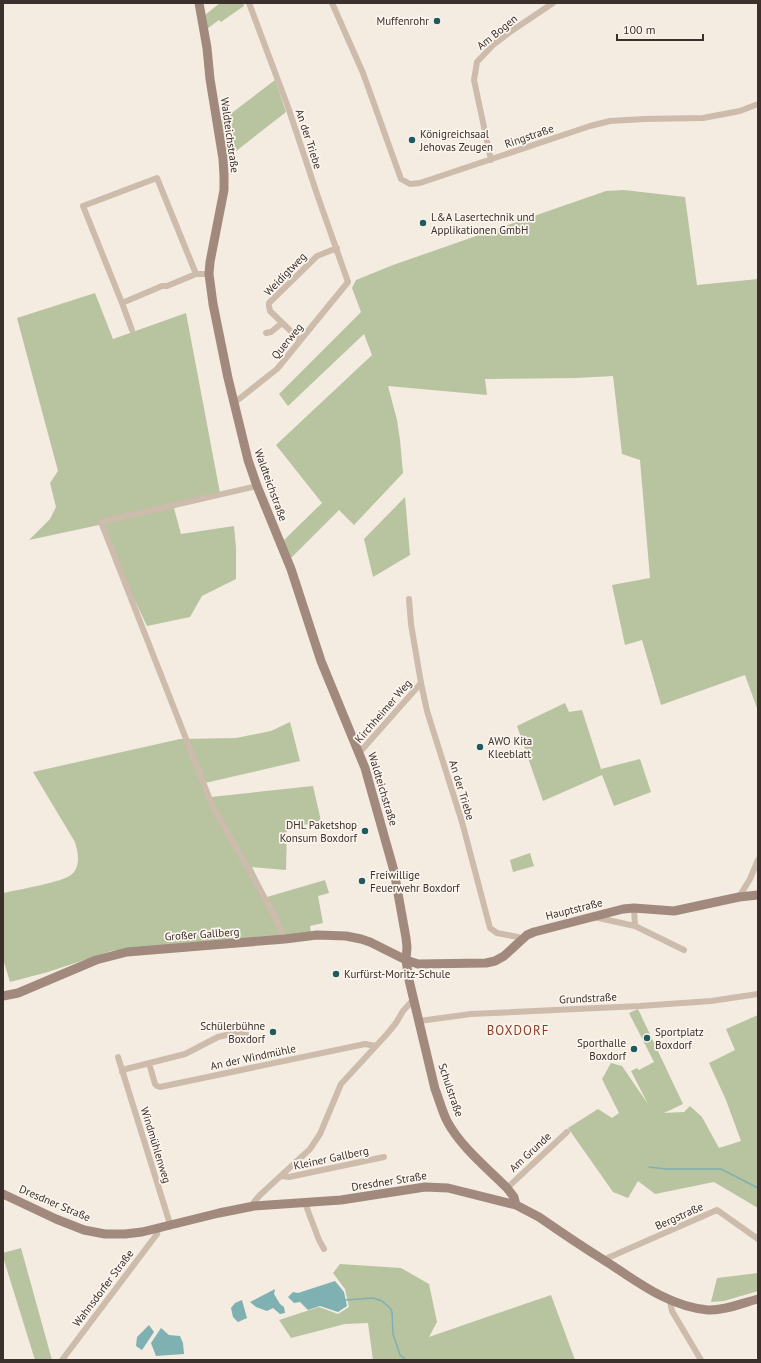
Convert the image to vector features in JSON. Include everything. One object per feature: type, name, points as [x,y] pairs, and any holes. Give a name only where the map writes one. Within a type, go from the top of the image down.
[{"type":"street","name":"Waldteichstraße","points":[[199,3],[223,158],[224,176],[224,190],[210,262],[210,274],[213,304],[234,403],[248,460],[257,486],[291,569],[321,661],[360,752],[365,768],[394,871],[406,938],[406,960]]},
{"type":"street","name":"An der Triebe","points":[[249,3],[288,107],[348,282]]},
{"type":"street","name":"Ringstraße","points":[[332,3],[363,72],[401,179],[410,184],[420,183],[590,126],[610,121],[703,118],[740,111],[758,104]]},
{"type":"street","name":"Am Bogen","points":[[491,160],[474,80],[477,62],[493,45],[553,3]]},
{"type":"street","points":[[132,330],[83,206],[157,178],[196,274]]},
{"type":"street","name":"Weidigtweg","points":[[300,340],[270,311],[269,302],[317,256],[337,248]]},
{"type":"street","points":[[122,303],[162,286],[167,286],[196,274],[210,274]]},
{"type":"street","name":"Querweg","points":[[234,403],[277,369],[348,282]]},
{"type":"street","points":[[266,333],[271,332],[282,323]]},
{"type":"street","points":[[257,486],[101,522],[212,805],[272,911],[285,939]]},
{"type":"street","name":"An der Triebe","points":[[409,599],[411,624],[427,711],[462,822],[490,928],[498,933],[518,937],[521,940]]},
{"type":"street","name":"Kirchheimer Weg","points":[[360,752],[421,685]]},
{"type":"street","points":[[739,898],[750,879],[758,860]]},
{"type":"street","name":"Hauptstraße","points":[[406,960],[418,964],[486,963],[495,961],[504,956],[521,940],[534,932],[591,917],[623,909],[634,908],[674,911],[758,895]]},
{"type":"street","points":[[634,908],[635,926]]},
{"type":"street","points":[[591,917],[635,926],[684,950]]},
{"type":"street","name":"Großer Gallberg","points":[[3,996],[18,992],[96,960],[127,952],[317,935],[346,936],[370,942],[406,960]]},
{"type":"street","name":"Schulstraße","points":[[406,960],[413,1000],[435,1089],[447,1121],[457,1136],[507,1188],[514,1197],[516,1205]]},
{"type":"street","name":"Grundstraße","points":[[418,1022],[471,1014],[712,1001],[758,994]]},
{"type":"street","name":"Kleiner Gallberg","points":[[254,1206],[254,1202],[260,1195],[310,1149],[320,1134],[341,1084],[396,1023],[403,1011],[413,1000]]},
{"type":"street","points":[[122,1072],[126,1069],[185,1054],[218,1037],[239,1032],[246,1034]]},
{"type":"street","name":"An der Windmühle","points":[[149,1063],[155,1084],[160,1087],[366,1044],[376,1046]]},
{"type":"street","name":"Windmühlenweg","points":[[118,1057],[170,1224]]},
{"type":"street","name":"Am Grunde","points":[[507,1188],[567,1132]]},
{"type":"street","name":"Kleiner Gallberg","points":[[281,1176],[288,1177],[384,1157]]},
{"type":"street","name":"Dresdner Straße","points":[[3,1194],[56,1219],[84,1230],[105,1234],[134,1233],[234,1209],[254,1206],[365,1197],[434,1186],[461,1191],[516,1205],[535,1214],[603,1260],[670,1301],[690,1308],[709,1310],[719,1309],[758,1299]]},
{"type":"street","points":[[305,1203],[324,1249]]},
{"type":"street","name":"Bergstraße","points":[[603,1260],[717,1210],[758,1239]]},
{"type":"street","name":"Wahnsdorfer Straße","points":[[62,1360],[157,1234],[158,1228]]},
{"type":"street","points":[[670,1301],[672,1311],[701,1360]]},
{"type":"green space","points":[[220,3],[243,3],[244,6],[221,22],[219,20],[207,29],[205,15]]},
{"type":"green space","points":[[275,80],[286,112],[226,159],[220,122]]},
{"type":"green space","points":[[624,190],[685,197],[697,285],[758,279],[758,711],[745,675],[661,705],[642,640],[625,645],[612,585],[650,578],[640,460],[622,454],[613,376],[485,379],[487,395],[388,386],[397,420],[403,473],[354,525],[339,510],[290,559],[283,541],[322,503],[276,445],[372,355],[364,334],[288,406],[279,394],[361,312],[352,288],[356,280],[393,265],[606,191]]},
{"type":"green space","points":[[95,293],[113,339],[186,313],[220,493],[174,508],[181,534],[234,526],[236,548],[236,579],[202,596],[190,617],[147,626],[99,525],[29,540],[50,519],[56,507],[50,483],[58,471],[17,318]]},
{"type":"green space","points":[[405,497],[410,555],[373,577],[364,539]]},
{"type":"green space","points":[[565,703],[569,712],[582,710],[601,769],[640,759],[651,792],[614,806],[602,775],[543,801],[517,726]]},
{"type":"green space","points":[[290,722],[300,761],[205,783],[211,797],[313,786],[321,821],[287,829],[286,870],[252,867],[267,897],[325,880],[329,893],[318,896],[323,923],[310,926],[311,933],[152,946],[111,951],[48,972],[10,982],[3,959],[3,893],[51,883],[68,877],[75,871],[78,863],[78,854],[75,842],[33,772],[180,739],[236,738],[271,731]]},
{"type":"green space","points":[[530,853],[534,866],[513,872],[510,860]]},
{"type":"green space","points":[[638,1009],[683,1104],[664,1113],[684,1112],[690,1106],[702,1117],[719,1148],[741,1141],[726,1100],[709,1063],[735,1050],[726,1029],[758,1015],[758,1208],[714,1182],[655,1194],[638,1181],[628,1198],[613,1192],[568,1128],[598,1109],[612,1118],[619,1113],[602,1079],[611,1063],[622,1066],[648,1104],[631,1071],[637,1068],[639,1070],[654,1062],[629,1013]]},
{"type":"green space","points":[[21,1248],[52,1360],[35,1360],[3,1257],[3,1253]]},
{"type":"green space","points":[[340,1264],[401,1268],[429,1284],[437,1322],[429,1337],[551,1295],[575,1360],[373,1360],[368,1323],[345,1324],[291,1338],[279,1320],[319,1307],[338,1314],[349,1307],[345,1289],[333,1273]]},
{"type":"green space","points":[[758,1273],[758,1291],[724,1301],[711,1302],[717,1278]]},
{"type":"water","points":[[335,1281],[344,1292],[347,1306],[338,1312],[320,1306],[308,1310],[300,1302],[294,1303],[288,1297],[293,1292],[298,1293]]},
{"type":"water","points":[[275,1289],[274,1294],[280,1304],[284,1307],[285,1313],[280,1314],[273,1308],[267,1311],[256,1307],[250,1302]]},
{"type":"water","points":[[242,1300],[247,1318],[238,1322],[233,1317],[231,1308],[235,1303]]},
{"type":"water","points":[[149,1325],[154,1332],[142,1350],[136,1346],[137,1337]]},
{"type":"water","points":[[161,1328],[169,1335],[180,1336],[183,1343],[184,1354],[156,1356],[151,1343]]},
{"type":"waterway","points":[[649,1167],[666,1169],[721,1169],[758,1188]]},
{"type":"waterway","points":[[345,1300],[373,1298],[382,1301],[390,1308],[392,1312],[393,1334],[400,1355],[406,1360]]},
{"type":"place","name":"Muffenrohr","points":[[437,21]]},
{"type":"place","name":"Königreichsaal Jehovas Zeugen","points":[[412,140]]},
{"type":"place","name":"L&A Lasertechnik und Applikationen GmbH","points":[[423,223]]},
{"type":"place","name":"AWO Kita Kleeblatt","points":[[480,747]]},
{"type":"place","name":"DHL Paketshop Konsum Boxdorf","points":[[365,831]]},
{"type":"place","name":"Freiwillige Feuerwehr Boxdorf","points":[[362,881]]},
{"type":"place","name":"Kurfürst-Moritz-Schule","points":[[336,974]]},
{"type":"place","name":"Schülerbühne Boxdorf","points":[[273,1032]]},
{"type":"place","name":"Sportplatz Boxdorf","points":[[647,1038]]},
{"type":"place","name":"Sporthalle Boxdorf","points":[[634,1049]]},
{"type":"district","name":"BOXDORF","points":[[518,1030]]}]
